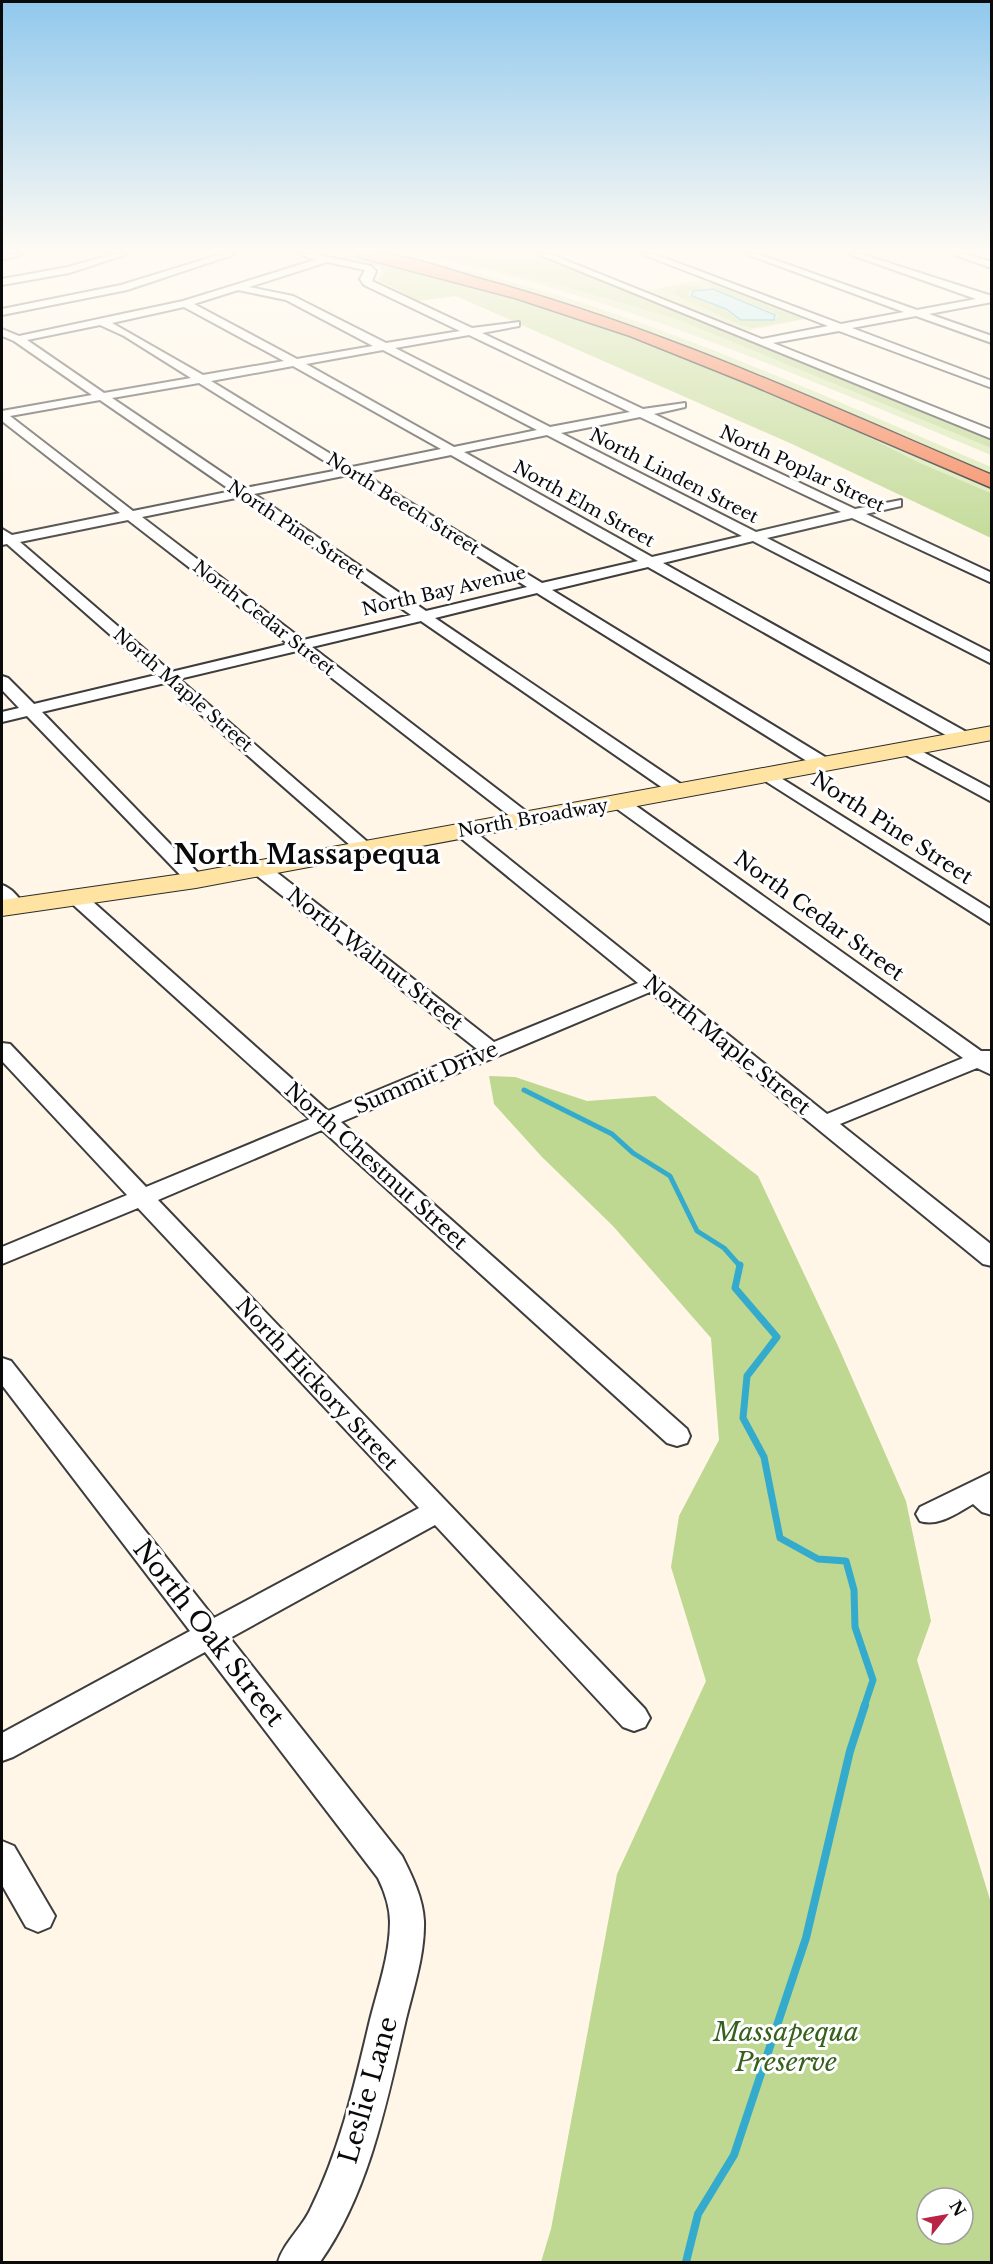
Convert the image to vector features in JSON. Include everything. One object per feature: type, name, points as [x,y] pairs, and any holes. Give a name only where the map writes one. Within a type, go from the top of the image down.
[{"type":"highway","points":[[705,360],[992,482]]},
{"type":"highway","points":[[740,360],[992,464]]},
{"type":"main road","name":"North Broadway","points":[[6,902],[76,897],[196,880],[992,733]]},
{"type":"street","name":"North Pine Street","points":[[48,360],[679,791]]},
{"type":"street","name":"North Beech Street","points":[[169,360],[824,764]]},
{"type":"street","name":"North Elm Street","points":[[288,360],[964,738]]},
{"type":"street","points":[[2,415],[313,360]]},
{"type":"street","name":"North Linden Street","points":[[410,360],[992,659]]},
{"type":"street","name":"North Poplar Street","points":[[530,360],[992,579]]},
{"type":"street","points":[[805,360],[992,435]]},
{"type":"street","points":[[926,360],[992,385]]},
{"type":"street","points":[[4,538],[130,516],[681,405]]},
{"type":"street","name":"North Cedar Street","points":[[2,415],[526,820]]},
{"type":"street","name":"North Bay Avenue","points":[[2,717],[896,503]]},
{"type":"street","name":"North Maple Street","points":[[4,538],[365,849]]},
{"type":"street","points":[[2,681],[196,880]]},
{"type":"street","points":[[908,749],[992,797]]},
{"type":"street","name":"North Pine Street","points":[[768,775],[992,919]]},
{"type":"street","name":"North Cedar Street","points":[[619,802],[987,1061]]},
{"type":"street","name":"North Maple Street","points":[[463,831],[992,1258]]},
{"type":"street","name":"North Walnut Street","points":[[259,868],[492,1051]]},
{"type":"street","name":"North Chestnut Street","points":[[76,897],[677,1436]]},
{"type":"street","name":"Summit Drive","points":[[2,1256],[652,984]]},
{"type":"street","name":"North Hickory Street","points":[[2,1049],[634,1718]]},
{"type":"street","points":[[824,1123],[987,1061]]},
{"type":"street","name":"North Oak Street","points":[[2,1367],[390,1867],[400,1887],[404,1907]]},
{"type":"street","points":[[930,1514],[986,1492]]},
{"type":"street","points":[[2,1748],[437,1511]]},
{"type":"street","points":[[2,1856],[38,1916]]},
{"type":"street","name":"Leslie Lane","points":[[297,2262],[324,2224],[348,2166],[376,2070],[403,1960],[407,1920],[404,1907]]},
{"type":"green space","points":[[601,360],[689,360],[847,426],[918,462],[991,493],[991,538],[792,444]]},
{"type":"green space","points":[[720,360],[736,360],[804,387],[991,467],[991,475]]},
{"type":"green space","points":[[758,360],[775,360],[991,448],[991,455]]},
{"type":"green space","points":[[775,360],[795,360],[991,439],[991,448]]},
{"type":"green space","points":[[759,389],[847,426],[854,430]]},
{"type":"green space","points":[[854,430],[991,488],[991,493],[918,462]]},
{"type":"green space","name":"Massapequa Preserve","points":[[489,1076],[515,1077],[587,1101],[655,1096],[758,1176],[838,1346],[906,1501],[931,1621],[917,1660],[991,1903],[991,2262],[541,2262],[551,2229],[617,1874],[706,1681],[671,1567],[679,1516],[719,1440],[711,1338],[613,1226],[542,1157],[494,1104]]},
{"type":"waterway","points":[[524,1090],[612,1134],[633,1153],[670,1176],[697,1231],[724,1248],[740,1266]]},
{"type":"waterway","points":[[740,1266],[735,1288],[777,1337],[747,1376],[743,1418],[764,1457],[780,1538],[818,1559],[846,1561],[854,1590],[855,1627],[873,1680],[864,1707]]},
{"type":"waterway","points":[[686,2262],[698,2214],[734,2155],[806,1938],[850,1751],[865,1705]]},
{"type":"district","name":"North Massapequa","points":[[307,855]]}]
